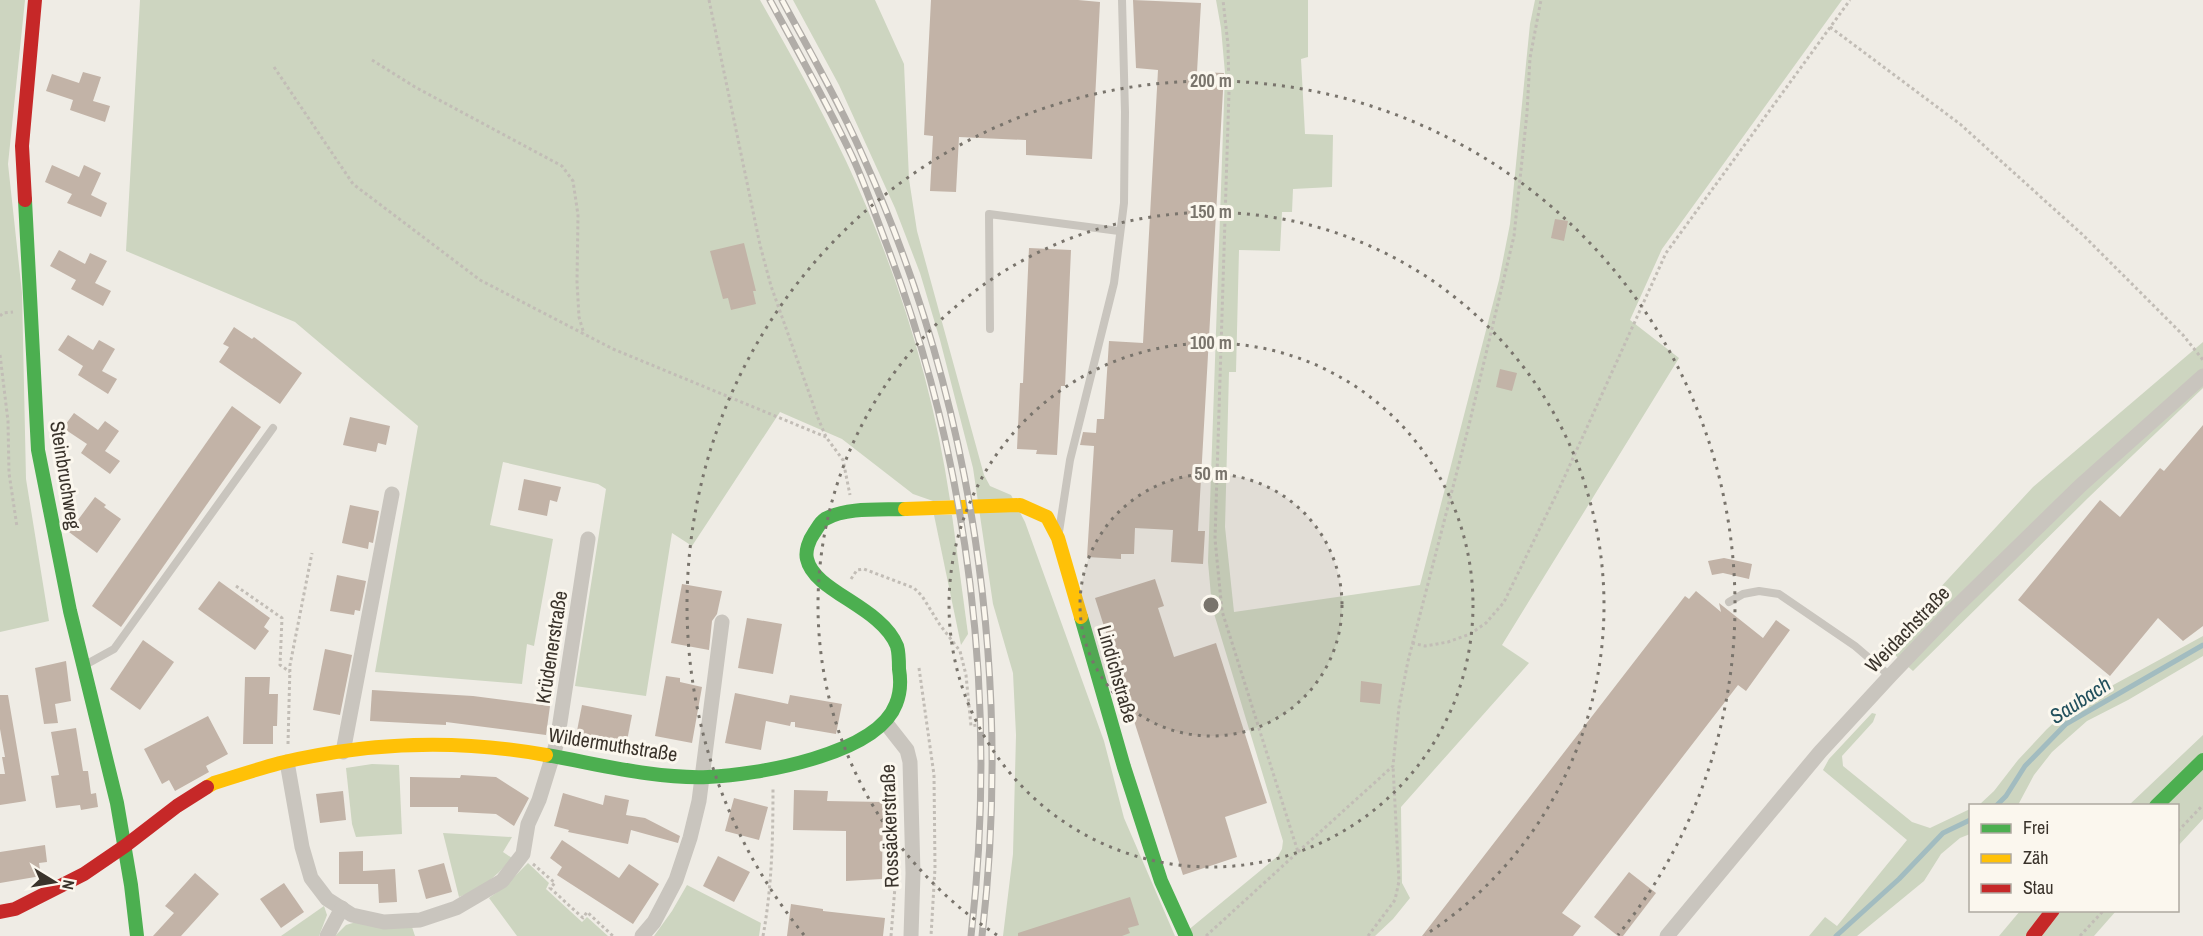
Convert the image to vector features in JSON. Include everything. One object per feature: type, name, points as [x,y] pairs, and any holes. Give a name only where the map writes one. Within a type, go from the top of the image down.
[{"type":"street","name":"Steinbruchweg","points":[[35,0],[22,146],[38,450],[70,611],[125,846],[137,936]]},
{"type":"street","name":"Weidachstraße","points":[[1667,936],[1820,752],[1951,612],[2080,486],[2203,376]]},
{"type":"street","points":[[343,752],[392,494]]},
{"type":"street","name":"Lindichstraße","points":[[948,508],[1020,505],[1047,518],[1058,538],[1128,779],[1161,881],[1186,936]]},
{"type":"street","name":"Wildermuthstraße","points":[[0,912],[15,909],[84,874],[169,812],[214,783],[287,762],[368,747],[441,743],[519,750],[657,775],[700,777],[773,770],[828,755],[863,738],[885,722],[896,706],[901,686],[897,647],[884,625],[817,577],[807,560],[809,540],[824,520],[853,511],[948,508]]},
{"type":"street","name":"Krüdenerstraße","points":[[287,762],[302,847],[311,878],[327,899],[352,915],[384,922],[420,920],[456,908],[502,881],[523,854],[528,824],[539,800],[557,742],[588,539]]},
{"type":"street","points":[[642,936],[654,922],[676,880],[690,838],[699,801],[700,777],[722,622]]},
{"type":"street","name":"Rossäckerstraße","points":[[885,722],[907,750],[910,762],[913,873],[911,936]]},
{"type":"street","points":[[2158,804],[2203,760]]},
{"type":"street","points":[[327,936],[342,908]]},
{"type":"street","points":[[2033,936],[2051,912]]},
{"type":"lane","points":[[1058,538],[1070,460],[1114,283],[1124,203],[1125,112],[1122,0]]},
{"type":"lane","points":[[990,329],[988,214],[1119,231]]},
{"type":"lane","points":[[84,665],[114,649],[273,428]]},
{"type":"lane","points":[[1729,602],[1743,594],[1759,591],[1779,594],[1855,646],[1890,676]]},
{"type":"path","points":[[709,0],[760,245],[771,286],[826,437],[843,460],[853,511]]},
{"type":"path","points":[[1223,0],[1228,45],[1229,91],[1215,539],[1222,611],[1298,852]]},
{"type":"path","points":[[1368,936],[1395,900],[1399,881],[1393,766],[1399,707],[1412,644],[1469,425],[1514,236],[1527,113],[1530,58],[1541,0]]},
{"type":"path","points":[[1412,644],[1425,646],[1448,642],[1470,634],[1486,623],[1504,602],[1559,489],[1666,253],[1850,0]]},
{"type":"path","points":[[1830,27],[1960,124],[2084,236],[2183,335],[2203,360]]},
{"type":"path","points":[[372,60],[415,87],[562,166],[573,181],[578,215],[577,282],[579,317],[584,334]]},
{"type":"path","points":[[274,67],[353,184],[480,280],[613,349],[826,437]]},
{"type":"path","points":[[0,355],[8,420],[11,500],[17,527]]},
{"type":"path","points":[[287,762],[290,672],[312,553]]},
{"type":"path","points":[[852,577],[857,570],[864,569],[914,588],[922,596],[939,625],[960,651],[966,675],[971,726],[977,725]]},
{"type":"path","points":[[236,586],[282,618],[280,666],[290,672]]},
{"type":"path","points":[[1206,936],[1393,766]]},
{"type":"path","points":[[763,936],[768,910],[773,847],[773,770]]},
{"type":"path","points":[[2179,830],[2203,805]]},
{"type":"path","points":[[523,854],[555,883],[550,888],[583,918],[587,912],[613,936]]},
{"type":"path","points":[[891,936],[895,884]]},
{"type":"path","points":[[2080,936],[2102,912]]},
{"type":"green space","points":[[0,0],[25,0],[8,164],[22,293],[26,479],[49,621],[0,632]]},
{"type":"green space","points":[[140,0],[760,0],[836,140],[881,242],[923,370],[943,456],[950,500],[933,501],[913,494],[842,439],[780,412],[692,546],[672,533],[646,696],[575,686],[606,489],[598,484],[503,462],[490,525],[553,539],[534,646],[527,644],[522,684],[375,672],[418,426],[295,322],[126,251]]},
{"type":"green space","points":[[793,0],[875,0],[904,64],[909,179],[917,231],[984,475],[990,486],[1011,495],[1025,522],[1104,741],[1124,818],[1175,936],[1003,936],[1013,854],[1016,735],[1013,673],[993,604],[973,468],[920,273],[895,208],[839,85]]},
{"type":"green space","points":[[1216,0],[1308,0],[1308,57],[1301,59],[1305,134],[1333,135],[1332,187],[1293,189],[1292,212],[1282,212],[1280,251],[1239,250],[1236,372],[1229,372],[1225,527],[1234,612],[1420,585],[1499,280],[1510,224],[1530,24],[1535,0],[1842,0],[1662,249],[1630,320],[1679,358],[1502,645],[1529,663],[1401,807],[1402,883],[1410,898],[1375,936],[1181,936],[1278,856],[1283,841],[1212,607],[1208,562],[1225,73]]},
{"type":"green space","points":[[2203,342],[2203,388],[1913,671],[1887,648],[1890,642],[2033,487]]},
{"type":"green space","points":[[934,515],[952,515],[968,634],[961,645]]},
{"type":"green space","points":[[2203,636],[2203,656],[2087,721],[2052,752],[2034,775],[2019,804],[1980,804],[2047,729],[2073,705],[2090,693],[2104,690]]},
{"type":"green space","points":[[1872,713],[1876,714],[1873,722],[1842,756],[1843,766],[1912,822],[1930,828],[1969,809],[1969,834],[1960,838],[1941,854],[1924,881],[1857,936],[1809,936],[1825,917],[1837,926],[1907,840],[1823,770],[1829,759]]},
{"type":"green space","points":[[2203,735],[2203,819],[2179,845],[2179,804],[2130,804]]},
{"type":"green space","points":[[372,764],[399,765],[402,834],[356,837],[352,824],[346,768]]},
{"type":"green space","points":[[443,833],[512,837],[503,852],[512,858],[488,882],[459,897]]},
{"type":"green space","points":[[528,863],[549,883],[546,889],[582,922],[587,917],[608,936],[517,936],[489,898],[504,887]]},
{"type":"green space","points":[[687,885],[761,923],[759,936],[654,936]]},
{"type":"green space","points":[[324,906],[327,915],[319,936],[281,936]]},
{"type":"green space","points":[[2019,912],[2115,912],[2094,936],[1999,936]]},
{"type":"green space","points":[[356,922],[412,927],[415,936],[335,936],[346,925]]},
{"type":"building","points":[[931,0],[1100,2],[1092,159],[1026,155],[1026,140],[959,137],[956,192],[930,191],[933,136],[924,135]]},
{"type":"building","points":[[1133,0],[1201,3],[1197,72],[1224,73],[1198,531],[1205,531],[1203,564],[1171,562],[1173,530],[1135,528],[1134,554],[1121,554],[1121,559],[1087,557],[1094,446],[1080,445],[1083,432],[1096,433],[1097,419],[1104,419],[1109,341],[1143,343],[1158,70],[1136,68]]},
{"type":"building","points":[[83,72],[101,77],[93,101],[110,106],[105,122],[70,110],[73,100],[46,91],[52,74],[79,83]]},
{"type":"building","points":[[52,165],[79,177],[84,165],[101,173],[91,195],[107,203],[101,217],[67,203],[72,194],[45,182]]},
{"type":"building","points":[[1555,219],[1568,221],[1564,241],[1551,238]]},
{"type":"building","points":[[744,243],[756,291],[753,291],[756,304],[731,310],[728,298],[723,299],[710,251]]},
{"type":"building","points":[[1029,248],[1071,250],[1065,386],[1061,386],[1057,455],[1036,454],[1037,450],[1017,449],[1020,383],[1023,383]]},
{"type":"building","points":[[59,250],[85,264],[90,253],[107,261],[95,283],[111,291],[103,306],[71,289],[76,280],[50,266]]},
{"type":"building","points":[[234,327],[252,339],[254,337],[302,373],[280,404],[219,362],[229,347],[223,344]]},
{"type":"building","points":[[68,335],[93,350],[99,340],[115,349],[102,371],[117,379],[108,394],[78,375],[83,366],[58,350]]},
{"type":"building","points":[[1500,369],[1517,373],[1512,391],[1496,387]]},
{"type":"building","points":[[232,406],[261,427],[121,627],[92,606]]},
{"type":"building","points":[[74,413],[98,430],[105,421],[119,431],[105,451],[120,461],[110,474],[81,453],[87,444],[63,428]]},
{"type":"building","points":[[350,417],[390,426],[386,445],[378,443],[376,452],[343,445]]},
{"type":"building","points":[[2203,425],[2203,626],[2183,641],[2158,618],[2110,676],[2018,600],[2100,500],[2120,517],[2160,468],[2164,471]]},
{"type":"building","points":[[524,479],[561,487],[557,502],[550,500],[547,516],[518,510]]},
{"type":"building","points":[[95,497],[106,505],[104,507],[121,519],[97,553],[69,532]]},
{"type":"building","points":[[350,505],[379,511],[373,543],[369,542],[368,549],[342,543]]},
{"type":"building","points":[[1724,558],[1752,564],[1749,579],[1723,573],[1712,575],[1708,561]]},
{"type":"building","points":[[337,575],[366,581],[360,611],[355,610],[354,615],[330,611]]},
{"type":"building","points":[[1155,579],[1164,606],[1158,608],[1174,657],[1216,643],[1267,803],[1225,817],[1237,857],[1183,875],[1095,598]]},
{"type":"building","points":[[219,581],[270,618],[264,627],[269,631],[255,650],[198,609]]},
{"type":"building","points":[[682,584],[722,591],[717,614],[712,621],[709,650],[671,643]]},
{"type":"building","points":[[1696,591],[1721,612],[1719,603],[1763,638],[1776,620],[1790,630],[1746,691],[1738,685],[1562,913],[1581,926],[1573,936],[1422,936],[1685,596],[1689,599]]},
{"type":"building","points":[[747,618],[782,624],[773,674],[738,668]]},
{"type":"building","points":[[143,640],[174,662],[140,710],[110,689]]},
{"type":"building","points":[[325,649],[352,655],[340,715],[313,710]]},
{"type":"building","points":[[66,661],[71,701],[55,704],[58,723],[44,724],[35,668]]},
{"type":"building","points":[[666,676],[680,678],[680,682],[702,687],[692,743],[655,736]]},
{"type":"building","points":[[245,677],[270,677],[269,694],[278,694],[277,726],[273,726],[273,744],[243,744]]},
{"type":"building","points":[[1361,681],[1382,684],[1380,704],[1360,702]]},
{"type":"building","points":[[372,690],[473,696],[550,706],[546,735],[446,722],[446,725],[370,721]]},
{"type":"building","points":[[735,693],[788,704],[790,695],[842,704],[836,734],[795,727],[795,722],[791,722],[790,726],[766,721],[761,750],[725,743]]},
{"type":"building","points":[[0,695],[8,695],[26,801],[0,805],[0,774],[5,774],[2,757],[5,757],[0,729]]},
{"type":"building","points":[[582,705],[632,715],[626,746],[576,736]]},
{"type":"building","points":[[208,716],[228,754],[206,766],[209,772],[175,791],[169,780],[162,784],[144,749]]},
{"type":"building","points":[[76,728],[83,771],[88,771],[91,794],[96,793],[98,807],[81,810],[80,805],[56,808],[51,776],[59,775],[51,732]]},
{"type":"building","points":[[461,775],[496,777],[529,798],[514,826],[496,814],[458,812],[458,807],[410,807],[410,777],[460,778]]},
{"type":"building","points":[[794,790],[828,791],[827,801],[883,802],[882,879],[846,881],[846,831],[793,830]]},
{"type":"building","points":[[343,791],[346,820],[320,823],[316,794]]},
{"type":"building","points":[[563,793],[603,805],[605,795],[629,800],[626,815],[645,818],[680,836],[678,843],[631,830],[628,844],[568,832],[569,830],[554,826]]},
{"type":"building","points":[[734,798],[768,807],[759,840],[725,831]]},
{"type":"building","points":[[562,840],[619,878],[629,864],[659,884],[633,924],[557,875],[562,867],[550,858]]},
{"type":"building","points":[[45,845],[47,862],[39,863],[41,876],[0,883],[0,852]]},
{"type":"building","points":[[363,851],[363,871],[395,869],[397,902],[379,903],[378,884],[339,884],[339,852]]},
{"type":"building","points":[[718,856],[750,872],[734,902],[703,886]]},
{"type":"building","points":[[444,863],[452,892],[426,899],[418,870]]},
{"type":"building","points":[[1629,872],[1656,893],[1623,936],[1618,936],[1594,917]]},
{"type":"building","points":[[195,873],[219,894],[181,936],[153,936],[174,913],[165,906]]},
{"type":"building","points":[[284,883],[304,912],[281,928],[260,899]]},
{"type":"building","points":[[1130,897],[1139,925],[1128,928],[1130,933],[1122,936],[1018,936],[1018,933]]},
{"type":"building","points":[[791,904],[823,909],[823,911],[885,918],[883,936],[787,936]]},
{"type":"waterway","name":"Saubach","points":[[1998,804],[2006,796],[2025,766],[2066,724],[2203,645]]},
{"type":"waterway","name":"Saubach","points":[[1836,936],[1899,879],[1943,833],[1969,820]]},
{"type":"railway","points":[[770,0],[833,117],[861,177],[915,327],[939,412],[957,498],[970,585],[978,672],[981,760],[979,848],[971,936]]},
{"type":"railway","points":[[782,0],[852,133],[899,245],[931,340],[956,437],[975,536],[987,636],[992,736],[990,836],[982,936]]},
{"type":"traffic: fast","points":[[25,200],[38,450],[70,611],[117,803],[137,936]]},
{"type":"traffic: fast","points":[[546,755],[667,776],[708,777],[755,772],[813,759],[865,737],[884,722],[898,700],[900,682],[897,646],[889,632],[877,620],[822,581],[812,571],[807,559],[807,549],[820,524],[834,515],[864,510],[905,509]]},
{"type":"traffic: fast","points":[[1081,617],[1124,767],[1161,881],[1186,936]]},
{"type":"traffic: fast","points":[[2158,804],[2203,760]]},
{"type":"traffic: slow","points":[[905,509],[1020,505],[1047,517],[1058,538],[1081,617]]},
{"type":"traffic: slow","points":[[207,787],[280,763],[380,747],[446,745],[546,755]]},
{"type":"traffic: jam","points":[[25,200],[22,146],[35,0]]},
{"type":"traffic: jam","points":[[0,912],[15,909],[84,874],[177,806],[207,787]]},
{"type":"traffic: jam","points":[[2033,936],[2051,912]]}]
